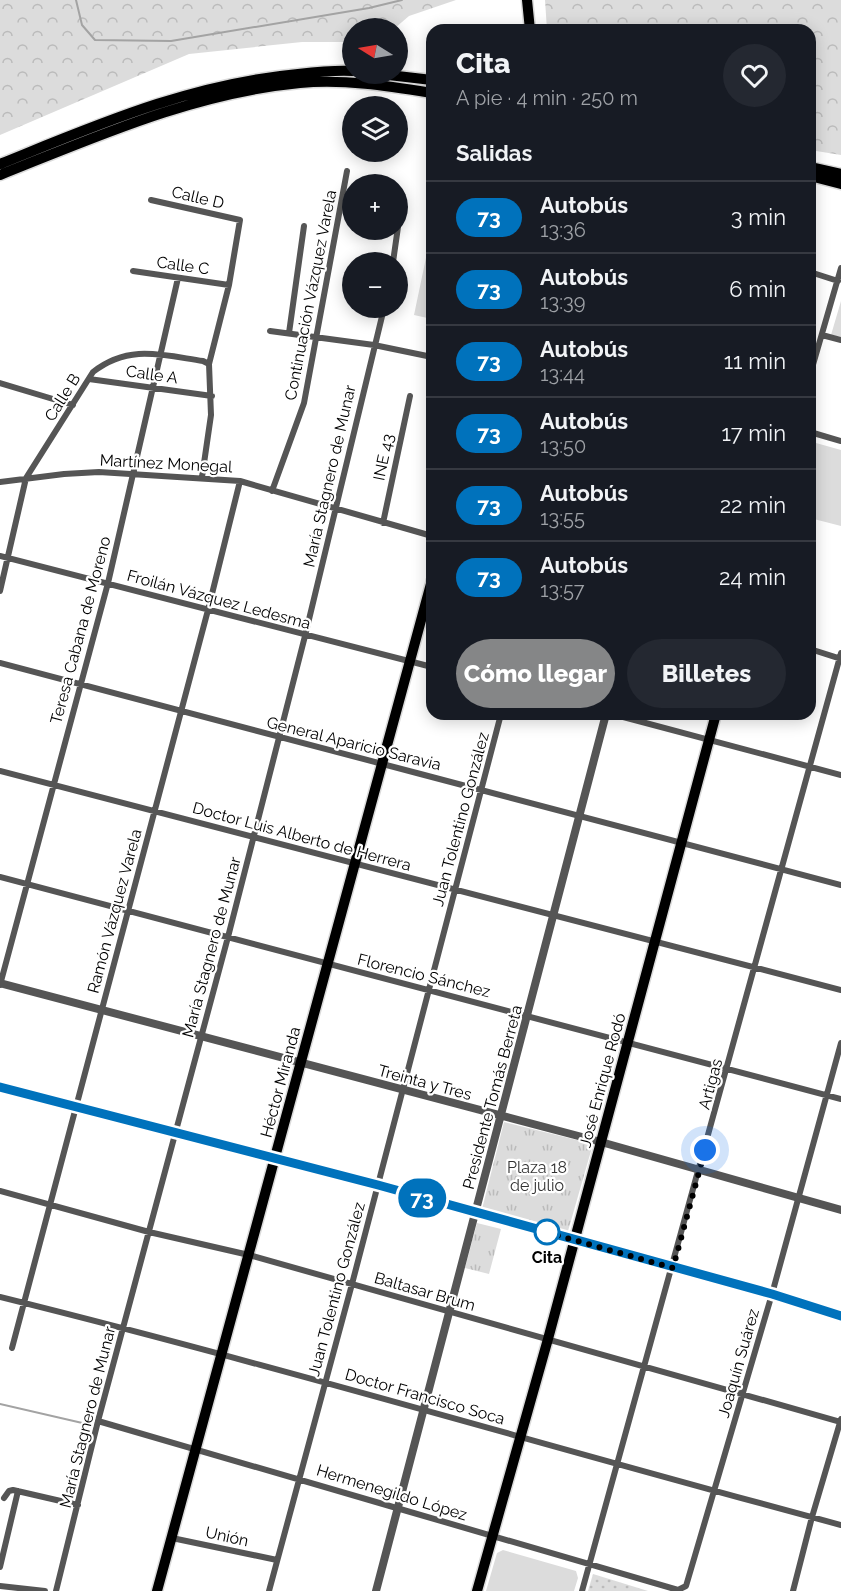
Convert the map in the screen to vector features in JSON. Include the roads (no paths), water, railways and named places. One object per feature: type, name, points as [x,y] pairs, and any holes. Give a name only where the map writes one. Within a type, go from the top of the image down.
[{"type":"highway","points":[[526,0],[530,24]]},
{"type":"highway","points":[[0,164],[136,110],[215,86],[272,76],[342,71]]},
{"type":"highway","points":[[408,77],[426,79]]},
{"type":"highway","points":[[0,175],[137,121],[218,96],[300,83],[321,82],[376,84],[426,92]]},
{"type":"highway","points":[[816,168],[841,174]]},
{"type":"highway","points":[[816,178],[841,184]]},
{"type":"highway","name":"Héctor Miranda","points":[[157,1591],[426,603]]},
{"type":"highway","name":"José Enrique Rodó","points":[[477,1591],[575,1240],[714,720]]},
{"type":"street","name":"Continuación Vázquez Varela","points":[[272,491],[304,403],[347,171]]},
{"type":"street","name":"Calle D","points":[[151,200],[240,220],[229,285]]},
{"type":"street","points":[[289,333],[304,226]]},
{"type":"street","points":[[816,355],[841,268]]},
{"type":"street","name":"Calle C","points":[[133,271],[229,285]]},
{"type":"street","points":[[816,274],[837,280]]},
{"type":"street","name":"Teresa Cabana de Moreno","points":[[0,984],[108,583],[178,278]]},
{"type":"street","points":[[202,477],[212,416],[209,364],[229,285]]},
{"type":"street","name":"María Stagnero de Munar","points":[[56,1591],[98,1421],[228,937],[305,636],[381,318]]},
{"type":"street","points":[[270,331],[318,336],[426,356]]},
{"type":"street","points":[[822,335],[841,340]]},
{"type":"street","name":"Calle B","points":[[26,478],[93,372],[105,363],[138,353],[203,361],[209,364]]},
{"type":"street","name":"Calle A","points":[[89,379],[212,396]]},
{"type":"street","points":[[0,383],[73,405]]},
{"type":"street","name":"INE 43","points":[[383,523],[410,396]]},
{"type":"street","points":[[816,434],[841,441]]},
{"type":"street","name":"Martínez Monegal","points":[[0,482],[76,473],[202,477],[240,481],[426,534]]},
{"type":"street","points":[[0,591],[26,478]]},
{"type":"street","name":"Ramón Vázquez Varela","points":[[12,1348],[208,610],[240,481]]},
{"type":"street","name":"Froilán Vázquez Ledesma","points":[[0,556],[426,666]]},
{"type":"street","points":[[816,651],[841,656]]},
{"type":"street","name":"Artigas","points":[[582,1591],[841,656]]},
{"type":"street","name":"General Aparicio Saravia","points":[[0,663],[841,885]]},
{"type":"street","name":"Juan Tolentino González","points":[[269,1591],[500,720]]},
{"type":"street","name":"Presidente Tomás Berreta","points":[[376,1591],[605,720]]},
{"type":"street","points":[[635,720],[841,776]]},
{"type":"street","name":"Doctor Luis Alberto de Herrera","points":[[0,771],[841,990]]},
{"type":"street","name":"Florencio Sánchez","points":[[0,877],[841,1099]]},
{"type":"street","name":"Treinta y Tres","points":[[0,984],[601,1142],[841,1210]]},
{"type":"street","name":"Joaquín Suárez","points":[[686,1586],[772,1294],[841,1043]]},
{"type":"street","points":[[0,1087],[378,1185],[772,1294],[841,1316]]},
{"type":"street","name":"Baltasar Brum","points":[[0,1191],[149,1232],[249,1255],[841,1421]]},
{"type":"street","name":"Doctor Francisco Soca","points":[[0,1297],[123,1328],[841,1525]]},
{"type":"street","name":"Hermenegildo López","points":[[98,1421],[300,1478],[678,1591],[686,1586]]},
{"type":"street","points":[[793,1591],[812,1517],[841,1421]]},
{"type":"street","points":[[4,1498],[9,1491],[18,1491],[78,1505]]},
{"type":"street","points":[[0,1567],[18,1491]]},
{"type":"street","name":"Unión","points":[[172,1538],[277,1560]]},
{"type":"street","points":[[0,1586],[45,1591]]},
{"type":"waterway","points":[[76,0],[82,25],[95,40],[171,41],[369,8],[402,0]]},
{"type":"waterway","points":[[0,1404],[91,1425]]},
{"type":"place","name":"Cita","points":[[547,1232]]},
{"type":"park label","name":"Plaza 18 de julio","points":[[537,1176]]}]
